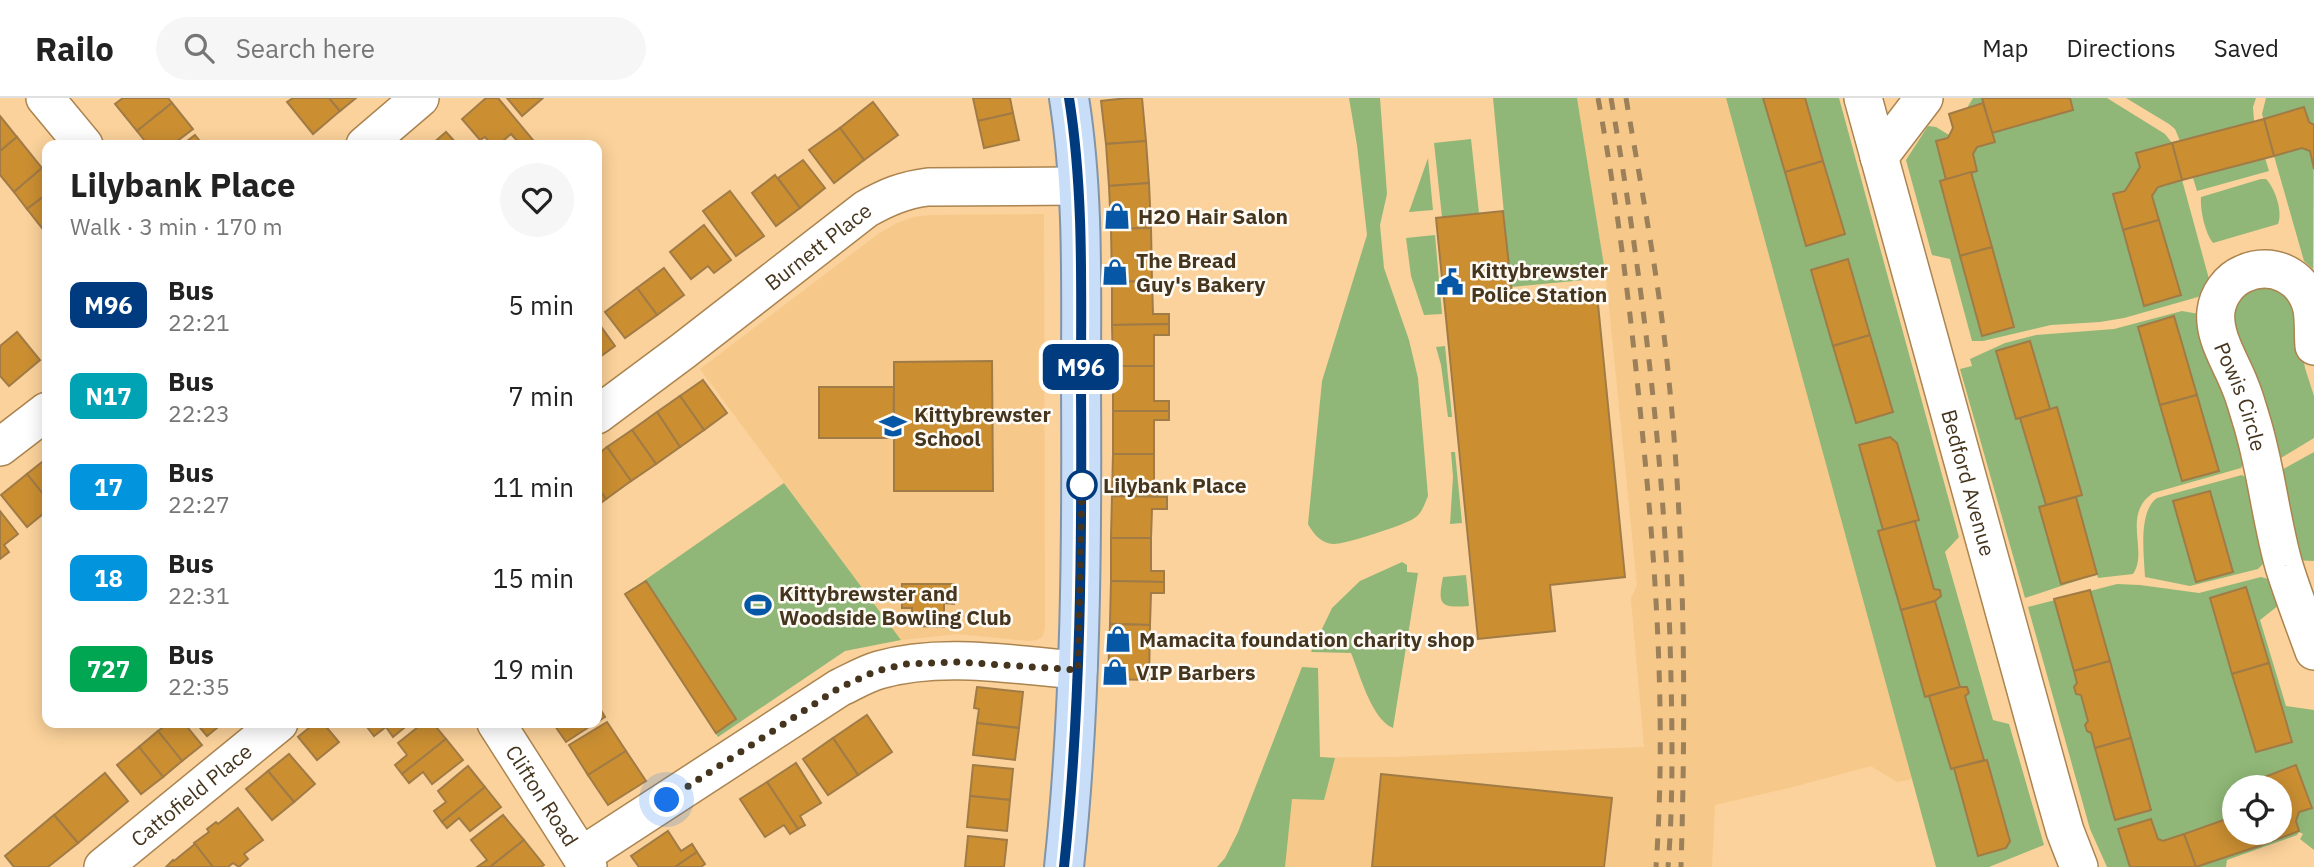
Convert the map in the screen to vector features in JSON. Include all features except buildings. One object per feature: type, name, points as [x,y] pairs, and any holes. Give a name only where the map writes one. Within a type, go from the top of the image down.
[{"type":"main road","points":[[1064,867],[1074,757],[1078,670],[1082,467],[1081,277],[1069,98]]},
{"type":"street","points":[[45,98],[80,140]]},
{"type":"street","points":[[371,140],[419,98]]},
{"type":"street","name":"Bedford Avenue","points":[[1863,98],[2052,785],[2079,867]]},
{"type":"street","points":[[1879,157],[1924,98]]},
{"type":"street","name":"Burnett Place","points":[[602,411],[866,209],[885,198],[907,189],[928,187],[1077,186]]},
{"type":"street","name":"Powis Circle","points":[[2314,346],[2313,311],[2308,295],[2297,281],[2284,271],[2266,268],[2249,271],[2234,278],[2223,291],[2216,310],[2217,329],[2251,418],[2264,465],[2284,565],[2314,651]]},
{"type":"street","points":[[0,447],[42,415]]},
{"type":"street","points":[[583,863],[839,688],[876,671],[906,664],[958,662],[1078,670]]},
{"type":"street","name":"Cattofield Place","points":[[103,867],[273,728]]},
{"type":"street","name":"Clifton Road","points":[[499,728],[583,863]]},
{"type":"shaded area","points":[[1577,98],[1726,98],[1912,779],[1897,782],[1871,766],[1715,805],[1712,867],[1240,867],[1289,758],[1394,757],[1644,747],[1631,599],[1637,585],[1606,278]]},
{"type":"shaded area","name":"Kittybrewster School","points":[[1044,214],[1043,636],[1028,641],[957,634],[901,640],[700,369],[878,234],[897,223],[913,217],[932,215]]},
{"type":"green space","points":[[1349,98],[1380,98],[1387,194],[1380,225],[1384,268],[1409,340],[1418,378],[1428,496],[1419,515],[1413,519],[1386,530],[1333,544],[1321,540],[1308,524],[1322,381],[1367,235]]},
{"type":"green space","points":[[1493,98],[1577,98],[1606,278],[1511,287]]},
{"type":"green space","points":[[1726,98],[1839,98],[1959,537],[1945,552],[1993,720],[2009,724],[2044,845],[1989,867],[1936,867]]},
{"type":"green space","points":[[1973,98],[2107,98],[2165,134],[2172,143],[2209,279],[2205,295],[2124,318],[2051,325],[1983,341],[1972,341],[1950,259],[1932,255],[1906,160],[1928,126],[1936,127],[1949,135],[1953,128],[1949,114],[1967,108]]},
{"type":"green space","points":[[2126,98],[2256,98],[2253,107],[2254,121],[2180,141],[2175,129],[2169,124]]},
{"type":"green space","points":[[2266,98],[2314,98],[2313,269],[2304,261],[2262,114]]},
{"type":"green space","points":[[1471,139],[1479,213],[1442,217],[1434,143]]},
{"type":"green space","points":[[1428,158],[1433,210],[1409,212]]},
{"type":"green space","points":[[2265,158],[2269,171],[2197,191],[2193,178]]},
{"type":"green space","points":[[2266,179],[2275,194],[2280,213],[2278,224],[2213,243],[2204,221],[2201,197]]},
{"type":"green space","points":[[1435,235],[1442,314],[1424,315],[1411,276],[1406,238]]},
{"type":"green space","points":[[2245,285],[2293,290],[2305,368],[2314,396],[2314,438],[2276,461],[2229,324]]},
{"type":"green space","points":[[2182,311],[2199,314],[2203,343],[2230,403],[2245,459],[2241,468],[2153,493],[2139,512],[2138,555],[2133,574],[2098,578],[2097,574],[2025,598],[1960,369],[1972,366],[1970,359],[2005,343],[2036,335],[2114,329]]},
{"type":"green space","points":[[1445,346],[1452,417],[1448,417],[1436,347]]},
{"type":"green space","points":[[1451,452],[1455,452],[1462,523],[1450,524],[1453,477]]},
{"type":"green space","points":[[2314,452],[2314,561],[2293,560],[2278,472]]},
{"type":"green space","points":[[2242,475],[2251,481],[2266,561],[2258,569],[2190,586],[2145,577],[2143,546],[2145,523],[2151,504],[2157,498]]},
{"type":"green space","points":[[784,483],[901,640],[845,651],[718,737],[625,594]]},
{"type":"green space","points":[[1402,562],[1407,565],[1407,572],[1418,573],[1393,728],[1385,723],[1372,706],[1351,653],[1311,652],[1332,608],[1360,581]]},
{"type":"green space","points":[[1466,575],[1469,606],[1443,603],[1443,577]]},
{"type":"green space","points":[[2261,577],[2272,580],[2279,605],[2260,620],[2286,706],[2314,710],[2314,850],[2300,839],[2303,834],[2299,832],[2292,837],[2292,775],[2222,775],[2222,845],[2269,845],[2227,860],[2226,867],[2107,867],[2090,829],[2028,607],[2117,584],[2199,593]]},
{"type":"green space","points":[[1302,667],[1318,668],[1320,757],[1335,758],[1324,800],[1292,799],[1285,867],[1217,867],[1225,858],[1238,832]]},
{"type":"railway","points":[[1598,98],[1629,311],[1652,546],[1660,707],[1656,867]]},
{"type":"railway","points":[[1611,98],[1642,300],[1663,504],[1672,725],[1668,867]]},
{"type":"railway","points":[[1626,98],[1661,310],[1674,441],[1683,624],[1681,867]]},
{"type":"bus line","name":"M96","points":[[1064,867],[1074,757],[1082,481],[1081,277],[1069,98]]},
{"type":"place","name":"H2O Hair Salon","points":[[1117,216]]},
{"type":"place","name":"The Bread Guy's Bakery","points":[[1115,272]]},
{"type":"place","name":"Kittybrewster Police Station","points":[[1450,282]]},
{"type":"place","name":"Kittybrewster School","points":[[893,426]]},
{"type":"place","name":"Lilybank Place","points":[[1082,485]]},
{"type":"place","name":"Kittybrewster and Woodside Bowling Club","points":[[758,605]]},
{"type":"place","name":"Mamacita foundation charity shop","points":[[1118,639]]},
{"type":"place","name":"VIP Barbers","points":[[1115,672]]},
{"type":"route","points":[[667,800],[839,688],[876,671],[906,664],[958,662],[1078,670],[1082,481],[1082,485]]}]
